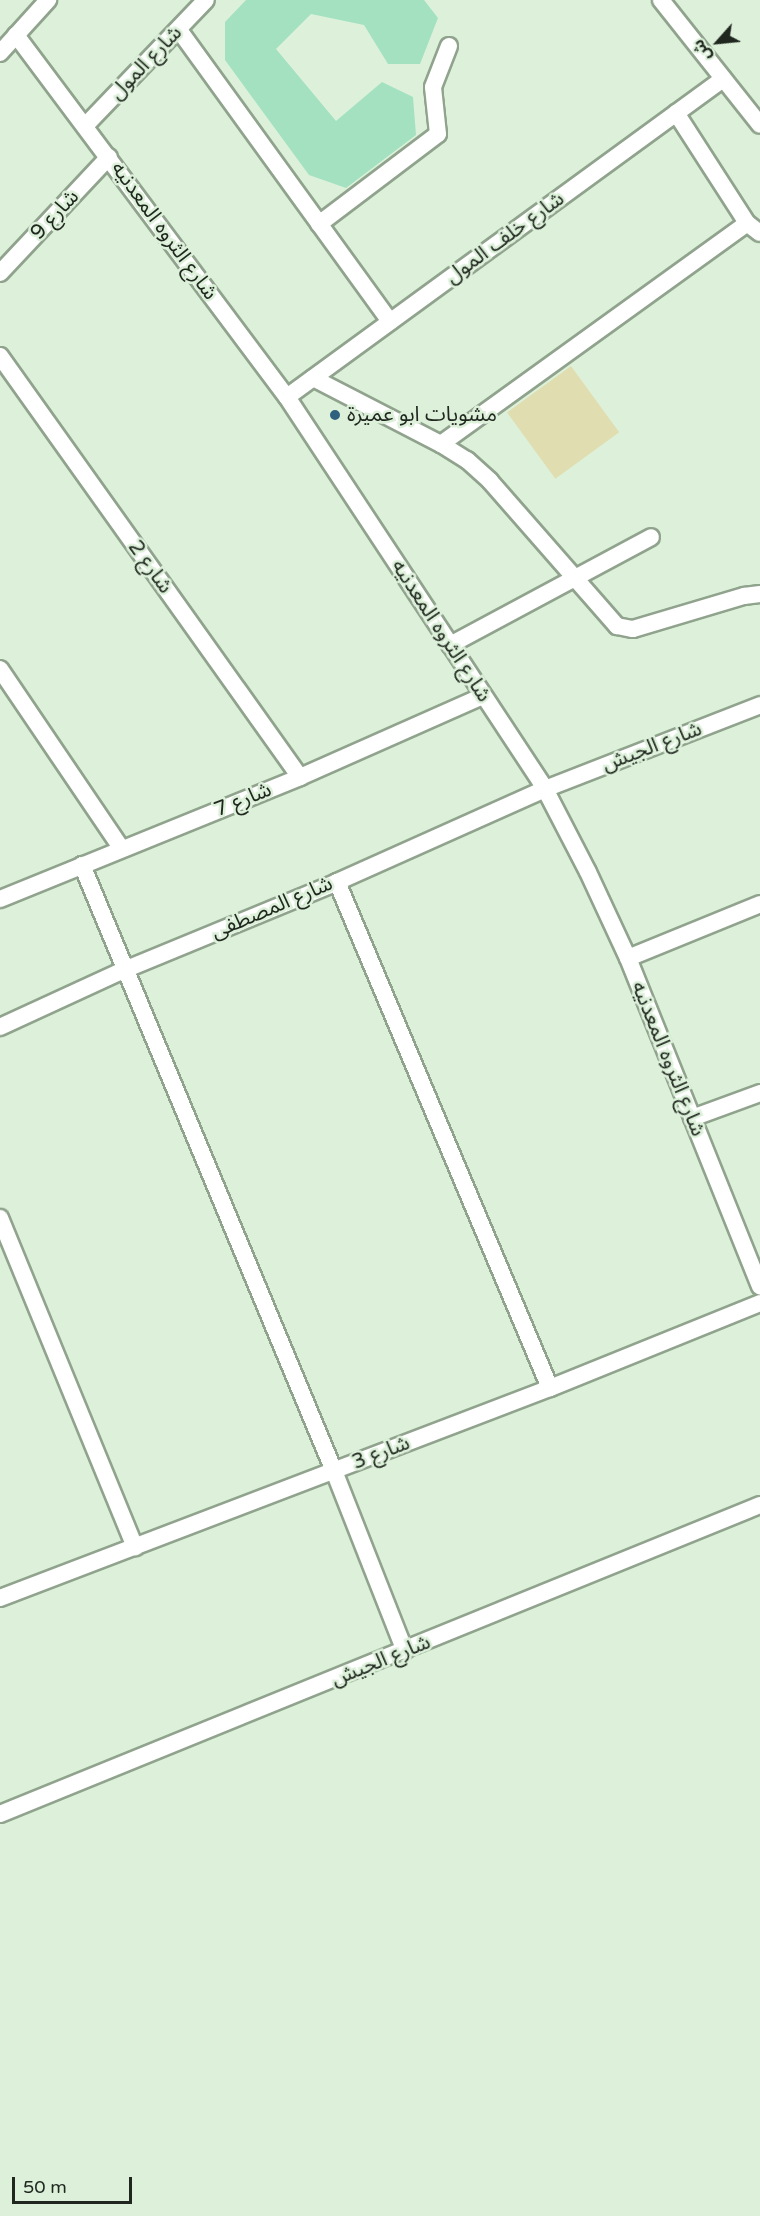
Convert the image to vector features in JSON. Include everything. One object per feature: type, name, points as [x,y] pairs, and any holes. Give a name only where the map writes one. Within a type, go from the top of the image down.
[{"type":"street","points":[[0,53],[48,0]]},
{"type":"street","name":"شارع المول","points":[[86,125],[206,0]]},
{"type":"street","points":[[661,0],[760,125]]},
{"type":"street","points":[[179,30],[390,322]]},
{"type":"street","name":"شارع الثروه المعدنيه","points":[[16,34],[287,397],[544,789],[588,872],[628,958],[760,1287]]},
{"type":"street","points":[[319,224],[438,134],[433,87],[449,46]]},
{"type":"street","name":"شارع خلف المول","points":[[287,397],[723,79]]},
{"type":"street","points":[[441,444],[754,228],[676,113]]},
{"type":"street","name":"شارع 9","points":[[0,273],[109,157]]},
{"type":"street","name":"شارع 2","points":[[0,356],[300,777]]},
{"type":"street","points":[[313,378],[441,444],[467,460],[490,481],[610,621],[624,629],[633,629],[744,596],[760,594]]},
{"type":"street","points":[[450,645],[651,537]]},
{"type":"street","points":[[0,669],[121,848]]},
{"type":"street","name":"شارع 7","points":[[0,899],[300,777],[483,696]]},
{"type":"street","name":"شارع الجيش","points":[[544,789],[760,705]]},
{"type":"street","name":"شارع المصطفى","points":[[0,1027],[124,970],[337,882],[544,789]]},
{"type":"street","points":[[82,865],[334,1471],[405,1651]]},
{"type":"street","points":[[337,882],[550,1388]]},
{"type":"street","points":[[628,958],[760,904]]},
{"type":"street","points":[[692,1118],[760,1093]]},
{"type":"street","points":[[0,1218],[135,1547]]},
{"type":"street","name":"شارع 3","points":[[0,1598],[550,1388],[760,1303]]},
{"type":"street","name":"شارع الجيش","points":[[0,1814],[760,1505]]},
{"type":"shaded area","points":[[571,366],[619,432],[555,479],[507,412]]},
{"type":"building","points":[[246,0],[424,0],[438,18],[420,64],[388,64],[364,25],[311,14],[276,49],[336,121],[382,82],[413,97],[416,135],[346,188],[309,175],[225,60],[225,22]]},
{"type":"place","name":"مشويات ابو عميرة","points":[[335,415]]}]
